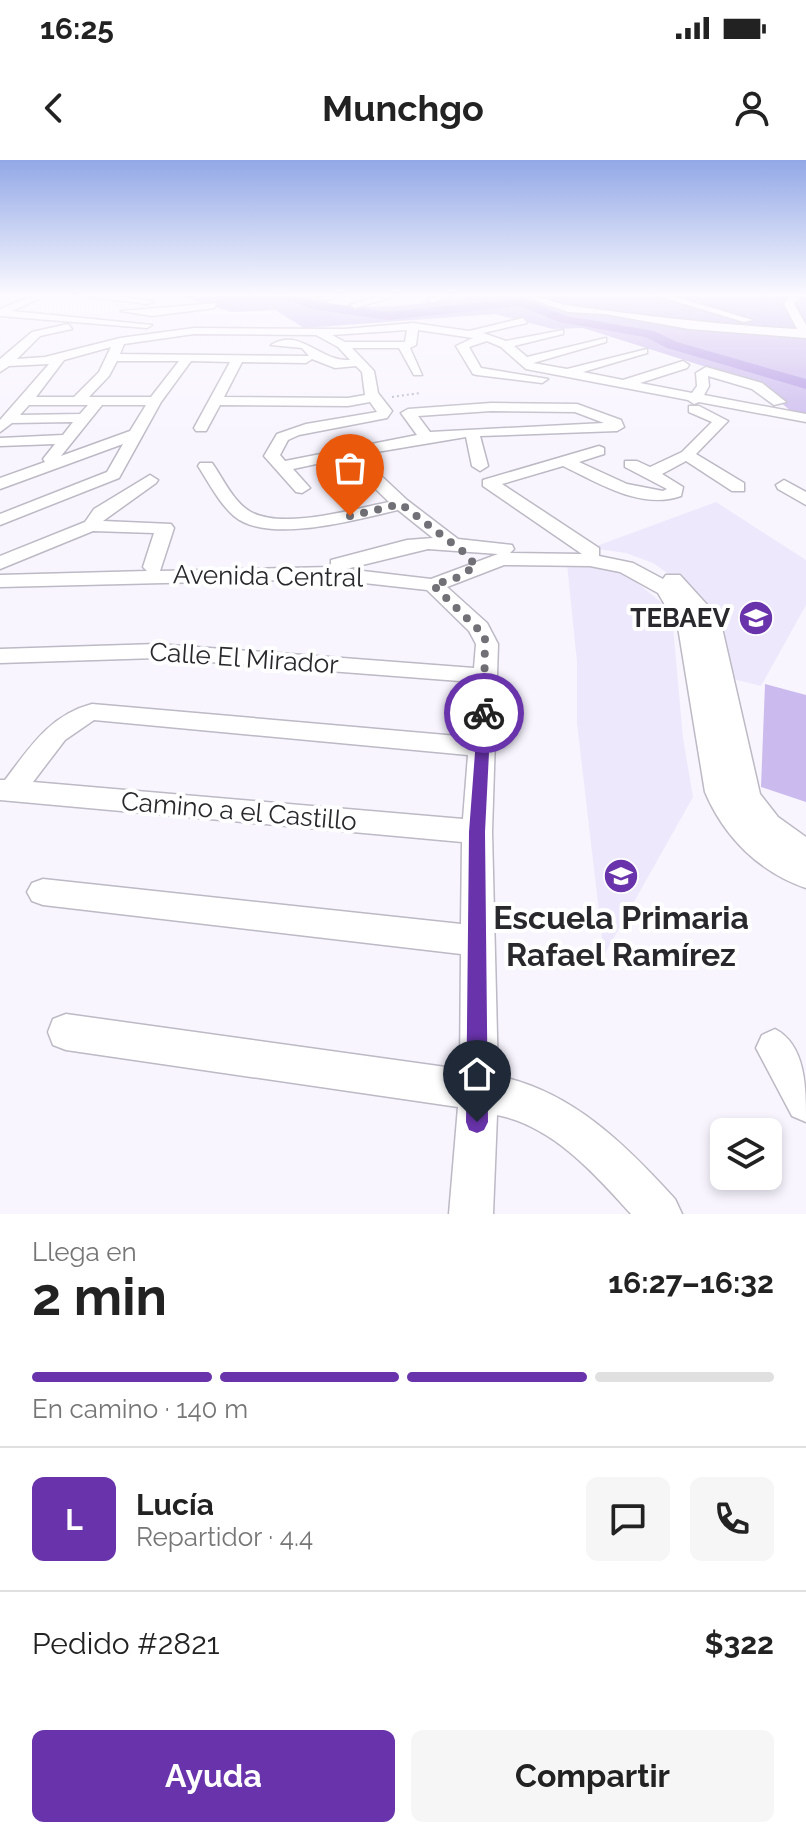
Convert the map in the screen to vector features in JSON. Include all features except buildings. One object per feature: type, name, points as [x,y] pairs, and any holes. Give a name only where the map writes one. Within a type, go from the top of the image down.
[{"type":"street","points":[[2,365],[24,343]]},
{"type":"street","points":[[50,343],[66,354]]},
{"type":"street","points":[[2,365],[114,343]]},
{"type":"street","points":[[79,400],[105,373],[118,343]]},
{"type":"street","points":[[193,343],[305,345],[327,365],[359,362]]},
{"type":"street","points":[[302,488],[272,456],[284,435],[382,415],[384,408],[373,397],[371,377],[337,343]]},
{"type":"street","points":[[470,343],[462,346],[477,371],[535,379],[580,377]]},
{"type":"street","points":[[501,343],[522,362],[565,374],[688,399],[806,418]]},
{"type":"street","points":[[505,345],[513,343]]},
{"type":"street","points":[[522,362],[590,343]]},
{"type":"street","points":[[214,401],[280,381],[315,357],[345,348],[406,346],[418,372]]},
{"type":"street","points":[[565,374],[643,351]]},
{"type":"street","points":[[4,424],[66,354]]},
{"type":"street","points":[[112,357],[236,361],[280,381],[348,402],[373,397]]},
{"type":"street","points":[[0,520],[109,479],[155,401],[186,360]]},
{"type":"street","points":[[201,428],[236,361]]},
{"type":"street","points":[[621,385],[683,365]]},
{"type":"street","points":[[649,474],[687,455],[721,421],[683,403],[701,390],[702,373],[706,371],[757,386],[779,402]]},
{"type":"street","points":[[24,401],[155,401]]},
{"type":"street","points":[[54,464],[51,459],[98,401]]},
{"type":"street","points":[[283,466],[426,437],[609,430],[618,426],[581,408],[491,407],[408,413],[426,437]]},
{"type":"street","points":[[4,424],[84,418]]},
{"type":"street","points":[[534,431],[540,450]]},
{"type":"street","points":[[472,433],[480,466]]},
{"type":"street","points":[[0,484],[134,435]]},
{"type":"street","points":[[0,442],[66,439]]},
{"type":"street","points":[[345,451],[401,504],[457,547],[476,566]]},
{"type":"street","points":[[592,552],[489,483],[599,451]]},
{"type":"street","points":[[687,455],[738,487]]},
{"type":"street","points":[[567,462],[645,496],[669,496],[675,492],[675,487],[631,464]]},
{"type":"street","points":[[206,466],[242,514],[256,519],[324,522],[401,504]]},
{"type":"street","points":[[0,563],[95,519],[150,480]]},
{"type":"street","points":[[784,485],[806,500]]},
{"type":"street","points":[[95,519],[165,528],[153,567]]},
{"type":"street","name":"Avenida Central","points":[[0,572],[350,564],[413,544],[592,552],[636,560],[671,578],[698,604],[714,636],[743,787],[750,805],[780,835],[806,851]]},
{"type":"street","points":[[382,555],[384,579]]},
{"type":"street","name":"Avenida Central","points":[[0,581],[298,573],[433,585],[456,578],[476,566],[502,559],[590,560],[626,567],[666,589],[682,612],[693,642],[719,792],[726,812],[757,846],[806,875]]},
{"type":"street","points":[[433,585],[485,636],[487,676],[477,832],[479,1091],[471,1214]]},
{"type":"street","name":"Calle El Mirador","points":[[0,656],[157,651],[487,676]]},
{"type":"street","points":[[6,790],[60,729],[71,720],[92,712],[482,747]]},
{"type":"street","name":"Camino a el Castillo","points":[[6,790],[477,832]]},
{"type":"street","points":[[43,892],[478,941]]},
{"type":"street","points":[[66,1032],[479,1091],[527,1102],[571,1130],[612,1164],[660,1214]]},
{"type":"street","points":[[775,1048],[806,1102]]},
{"type":"path","points":[[373,397],[420,393]]},
{"type":"shaded area","points":[[631,343],[806,343],[806,416],[794,414],[760,384]]},
{"type":"shaded area","points":[[716,502],[806,560],[806,605],[761,686],[729,678],[693,591],[653,563],[626,553],[591,548]]},
{"type":"shaded area","points":[[567,564],[608,569],[629,576],[663,604],[673,627],[683,738],[693,797],[604,955],[577,723],[577,662]]},
{"type":"shaded area","points":[[765,684],[806,695],[806,802],[761,787]]},
{"type":"waterway","points":[[668,343],[806,384]]},
{"type":"way so far","points":[[350,516],[401,504],[471,558],[476,566],[445,583],[433,585],[485,636],[487,676],[484,713]]},
{"type":"place","name":"TEBAEV","points":[[756,618]]},
{"type":"place","name":"Escuela Primaria Rafael Ramírez","points":[[621,876]]},
{"type":"route","points":[[477,1122],[477,832],[484,713]]}]
